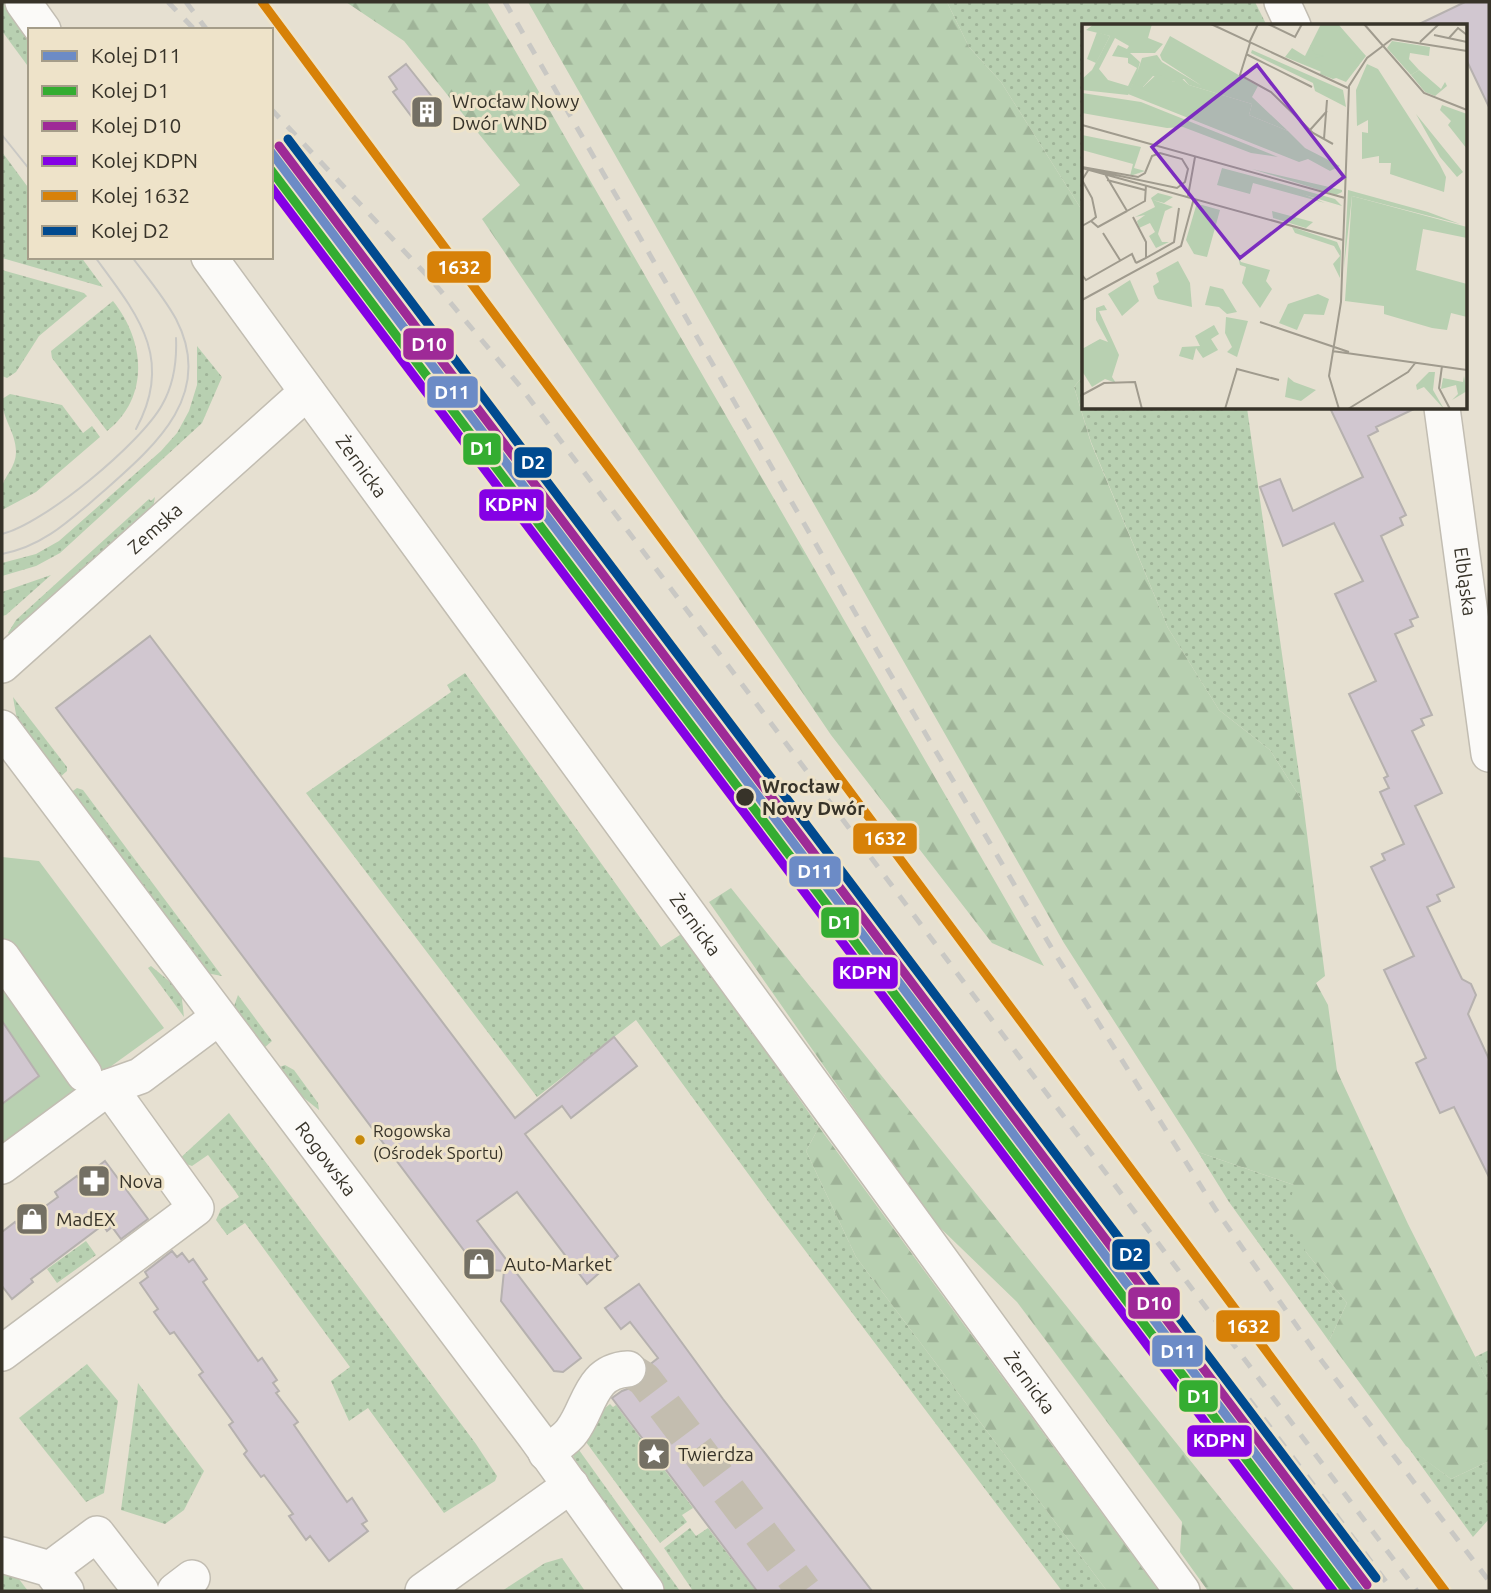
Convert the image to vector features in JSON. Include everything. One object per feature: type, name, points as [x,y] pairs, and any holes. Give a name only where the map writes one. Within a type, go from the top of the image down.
[{"type":"street","points":[[23,2],[42,28]]},
{"type":"street","points":[[1282,2],[1292,24]]},
{"type":"street","name":"Żernicka","points":[[210,259],[1182,1591]]},
{"type":"street","name":"Zemska","points":[[2,665],[306,392]]},
{"type":"street","name":"Elbląska","points":[[1442,410],[1489,754]]},
{"type":"street","name":"Rogowska","points":[[5,741],[219,1017],[571,1485],[646,1591]]},
{"type":"street","points":[[2,957],[196,1208],[2,1353]]},
{"type":"street","points":[[2,1166],[96,1080],[140,1076],[219,1017]]},
{"type":"street","points":[[546,1453],[571,1432],[591,1391],[600,1381],[611,1373],[628,1370]]},
{"type":"street","points":[[424,1591],[571,1485]]},
{"type":"street","points":[[2,1555],[58,1580],[97,1534],[141,1591]]},
{"type":"green space","points":[[2,2],[6,2],[28,31],[28,66],[2,31]]},
{"type":"green space","points":[[346,2],[487,2],[1044,966],[992,943],[831,735],[482,219],[520,185],[404,41]]},
{"type":"green space","points":[[528,2],[947,2],[969,47],[1001,82],[1082,210],[1082,377],[1074,387],[1091,443],[1168,628],[1219,710],[1270,750],[1303,802],[1325,976],[1316,983],[1328,1005],[1337,1071],[1408,1224],[1489,1384],[1489,1461],[1451,1479],[1406,1446],[1329,1341],[1347,1303],[1306,1252],[1287,1218],[1294,1185],[1198,1152],[1064,943]]},
{"type":"green space","points":[[947,2],[1255,2],[1266,24],[1082,24],[1082,210],[1001,82],[969,47]]},
{"type":"green space","points":[[2,152],[28,187],[28,259],[82,259],[103,287],[2,258]]},
{"type":"green space","points":[[2,270],[87,296],[39,336],[16,372],[7,378],[2,376]]},
{"type":"green space","points":[[113,301],[132,333],[138,368],[131,402],[107,431],[52,358],[51,351]]},
{"type":"green space","points":[[197,346],[222,377],[202,423],[60,553],[36,566],[2,576],[2,563],[36,554],[59,541],[161,451],[177,433],[189,411],[197,385]]},
{"type":"green space","points":[[1082,377],[1082,410],[1247,410],[1303,802],[1270,750],[1219,710],[1168,628],[1091,442],[1074,387]]},
{"type":"green space","points":[[10,394],[62,405],[83,433],[92,426],[100,437],[36,492],[2,510],[2,487],[16,452],[2,399]]},
{"type":"green space","points":[[155,497],[153,508],[10,635],[8,633],[16,620],[149,499],[151,501]]},
{"type":"green space","points":[[51,575],[6,615],[2,616],[2,592]]},
{"type":"green space","points":[[465,673],[661,947],[683,933],[819,1127],[806,1151],[856,1257],[1107,1591],[1062,1591],[776,1212],[636,1020],[537,1097],[306,793],[451,692],[447,685]]},
{"type":"green space","points":[[13,697],[67,767],[67,771],[59,778],[17,720]]},
{"type":"green space","points":[[77,788],[83,790],[222,976],[206,973],[70,793]]},
{"type":"green space","points":[[2,857],[39,861],[164,1028],[2,1145]]},
{"type":"green space","points":[[731,888],[1295,1591],[1208,1591],[1180,1552],[1182,1522],[1017,1302],[931,1219],[709,902]]},
{"type":"green space","points":[[151,966],[181,991],[184,1017],[148,968]]},
{"type":"green space","points":[[238,995],[272,1041],[263,1049],[233,1009]]},
{"type":"green space","points":[[285,1065],[294,1070],[318,1103],[319,1110],[295,1091],[277,1068]]},
{"type":"green space","points":[[229,1113],[476,1444],[497,1476],[495,1481],[444,1513],[368,1408],[349,1421],[331,1381],[350,1367],[245,1223],[227,1235],[216,1220],[221,1209],[239,1197],[208,1155],[192,1166],[177,1161]]},
{"type":"green space","points":[[819,1127],[1159,1591],[1107,1591],[856,1257],[806,1151]]},
{"type":"green space","points":[[1198,1152],[1294,1185],[1306,1252],[1347,1303],[1329,1341],[1229,1202]]},
{"type":"green space","points":[[86,1241],[96,1255],[57,1283],[47,1269]]},
{"type":"green space","points":[[1489,1350],[1489,1384],[1475,1357]]},
{"type":"green space","points":[[87,1364],[118,1401],[104,1493],[86,1502],[19,1418]]},
{"type":"green space","points":[[138,1383],[204,1471],[184,1510],[165,1524],[121,1510]]},
{"type":"green space","points":[[610,1404],[613,1407],[616,1405],[693,1508],[682,1515],[687,1522],[660,1543],[586,1442]]},
{"type":"green space","points":[[574,1443],[680,1591],[665,1591],[573,1461]]},
{"type":"green space","points":[[1407,1446],[1451,1479],[1489,1461],[1489,1519],[1473,1537]]},
{"type":"green space","points":[[690,1528],[696,1536],[708,1528],[756,1591],[693,1591],[664,1548]]},
{"type":"green space","points":[[562,1558],[585,1591],[502,1591],[545,1563]]},
{"type":"green space","points":[[2,1567],[12,1570],[28,1591],[2,1591]]},
{"type":"building","points":[[1465,2],[1489,2],[1489,107],[1466,59],[1466,24],[1419,24]]},
{"type":"building","points":[[406,64],[441,108],[418,125],[393,92],[397,89],[389,77]]},
{"type":"building","points":[[1331,410],[1412,410],[1376,427],[1378,431],[1368,436],[1406,515],[1400,518],[1403,525],[1381,536],[1418,617],[1410,620],[1413,626],[1395,634],[1432,715],[1421,719],[1424,725],[1412,731],[1442,793],[1415,806],[1454,887],[1437,895],[1440,901],[1427,907],[1462,979],[1471,984],[1476,995],[1468,1014],[1489,1059],[1489,1177],[1454,1107],[1440,1113],[1416,1063],[1426,1058],[1384,970],[1414,956],[1371,867],[1385,860],[1382,854],[1404,844],[1380,792],[1389,788],[1384,778],[1388,776],[1349,694],[1376,681],[1335,594],[1363,581],[1334,523],[1283,546],[1260,487],[1280,479],[1293,511],[1363,477]]},
{"type":"building","points":[[150,636],[515,1118],[614,1037],[637,1066],[571,1118],[562,1106],[525,1134],[618,1256],[587,1284],[517,1192],[477,1221],[581,1358],[563,1372],[554,1371],[501,1301],[504,1271],[478,1269],[56,708]]},
{"type":"building","points":[[2,1021],[39,1076],[2,1104]]},
{"type":"building","points":[[105,1161],[148,1219],[121,1239],[112,1227],[107,1231],[103,1225],[31,1279],[33,1282],[12,1299],[2,1286],[2,1232],[15,1222],[18,1226],[58,1197],[55,1192],[77,1176],[80,1180]]},
{"type":"building","points":[[172,1251],[177,1257],[182,1253],[189,1262],[193,1259],[207,1279],[203,1282],[258,1361],[262,1358],[277,1380],[273,1383],[279,1391],[276,1393],[298,1422],[294,1425],[347,1502],[352,1498],[367,1521],[362,1524],[368,1531],[329,1561],[310,1536],[306,1540],[289,1516],[293,1514],[264,1475],[261,1477],[244,1454],[247,1451],[229,1425],[233,1422],[199,1375],[203,1372],[174,1332],[170,1334],[154,1312],[158,1309],[140,1283],[148,1277],[145,1272]]},
{"type":"building","points":[[639,1284],[723,1399],[872,1591],[757,1591],[612,1398],[641,1384],[647,1375],[648,1366],[658,1358],[630,1322],[621,1329],[605,1308]]},
{"type":"tunnel","points":[[628,1369],[644,1379],[804,1591]]},
{"type":"tram line","points":[[2,135],[28,168]]},
{"type":"tram line","points":[[96,259],[137,318],[151,358],[152,380],[147,404],[136,429]]},
{"type":"tram line","points":[[2,554],[45,538],[105,490],[160,436],[174,416],[184,394],[189,371],[186,346],[176,319],[134,259]]},
{"type":"tram line","points":[[2,534],[42,515],[66,499],[113,460],[151,421],[162,405],[172,381],[176,338]]},
{"type":"railway","points":[[168,2],[193,28]]},
{"type":"railway","points":[[186,2],[206,28]]},
{"type":"railway","points":[[505,2],[888,670],[1054,952],[1216,1210],[1315,1352],[1489,1581]]},
{"type":"railway","points":[[273,111],[434,283],[520,386],[1417,1591]]},
{"type":"railway","points":[[1249,1399],[1393,1591]]},
{"type":"rail line","name":"1632","points":[[262,2],[1445,1591]]},
{"type":"rail line","name":"D2","points":[[288,139],[1376,1578]]},
{"type":"rail line","name":"D10","points":[[279,146],[1367,1585]]},
{"type":"rail line","name":"D11","points":[[273,155],[1359,1591]]},
{"type":"rail line","name":"D1","points":[[273,173],[1346,1591]]},
{"type":"rail line","name":"KDPN","points":[[273,190],[1333,1591]]},
{"type":"place","name":"Wrocław Nowy Dwór WND","points":[[427,112]]},
{"type":"place","name":"Wrocław Nowy Dwór","points":[[745,797]]},
{"type":"place","name":"Rogowska (Ośrodek Sportu)","points":[[360,1140]]},
{"type":"place","name":"Nova","points":[[94,1181]]},
{"type":"place","name":"MadEX","points":[[32,1219]]},
{"type":"place","name":"Auto-Market","points":[[479,1264]]},
{"type":"place","name":"Twierdza","points":[[654,1454]]}]
